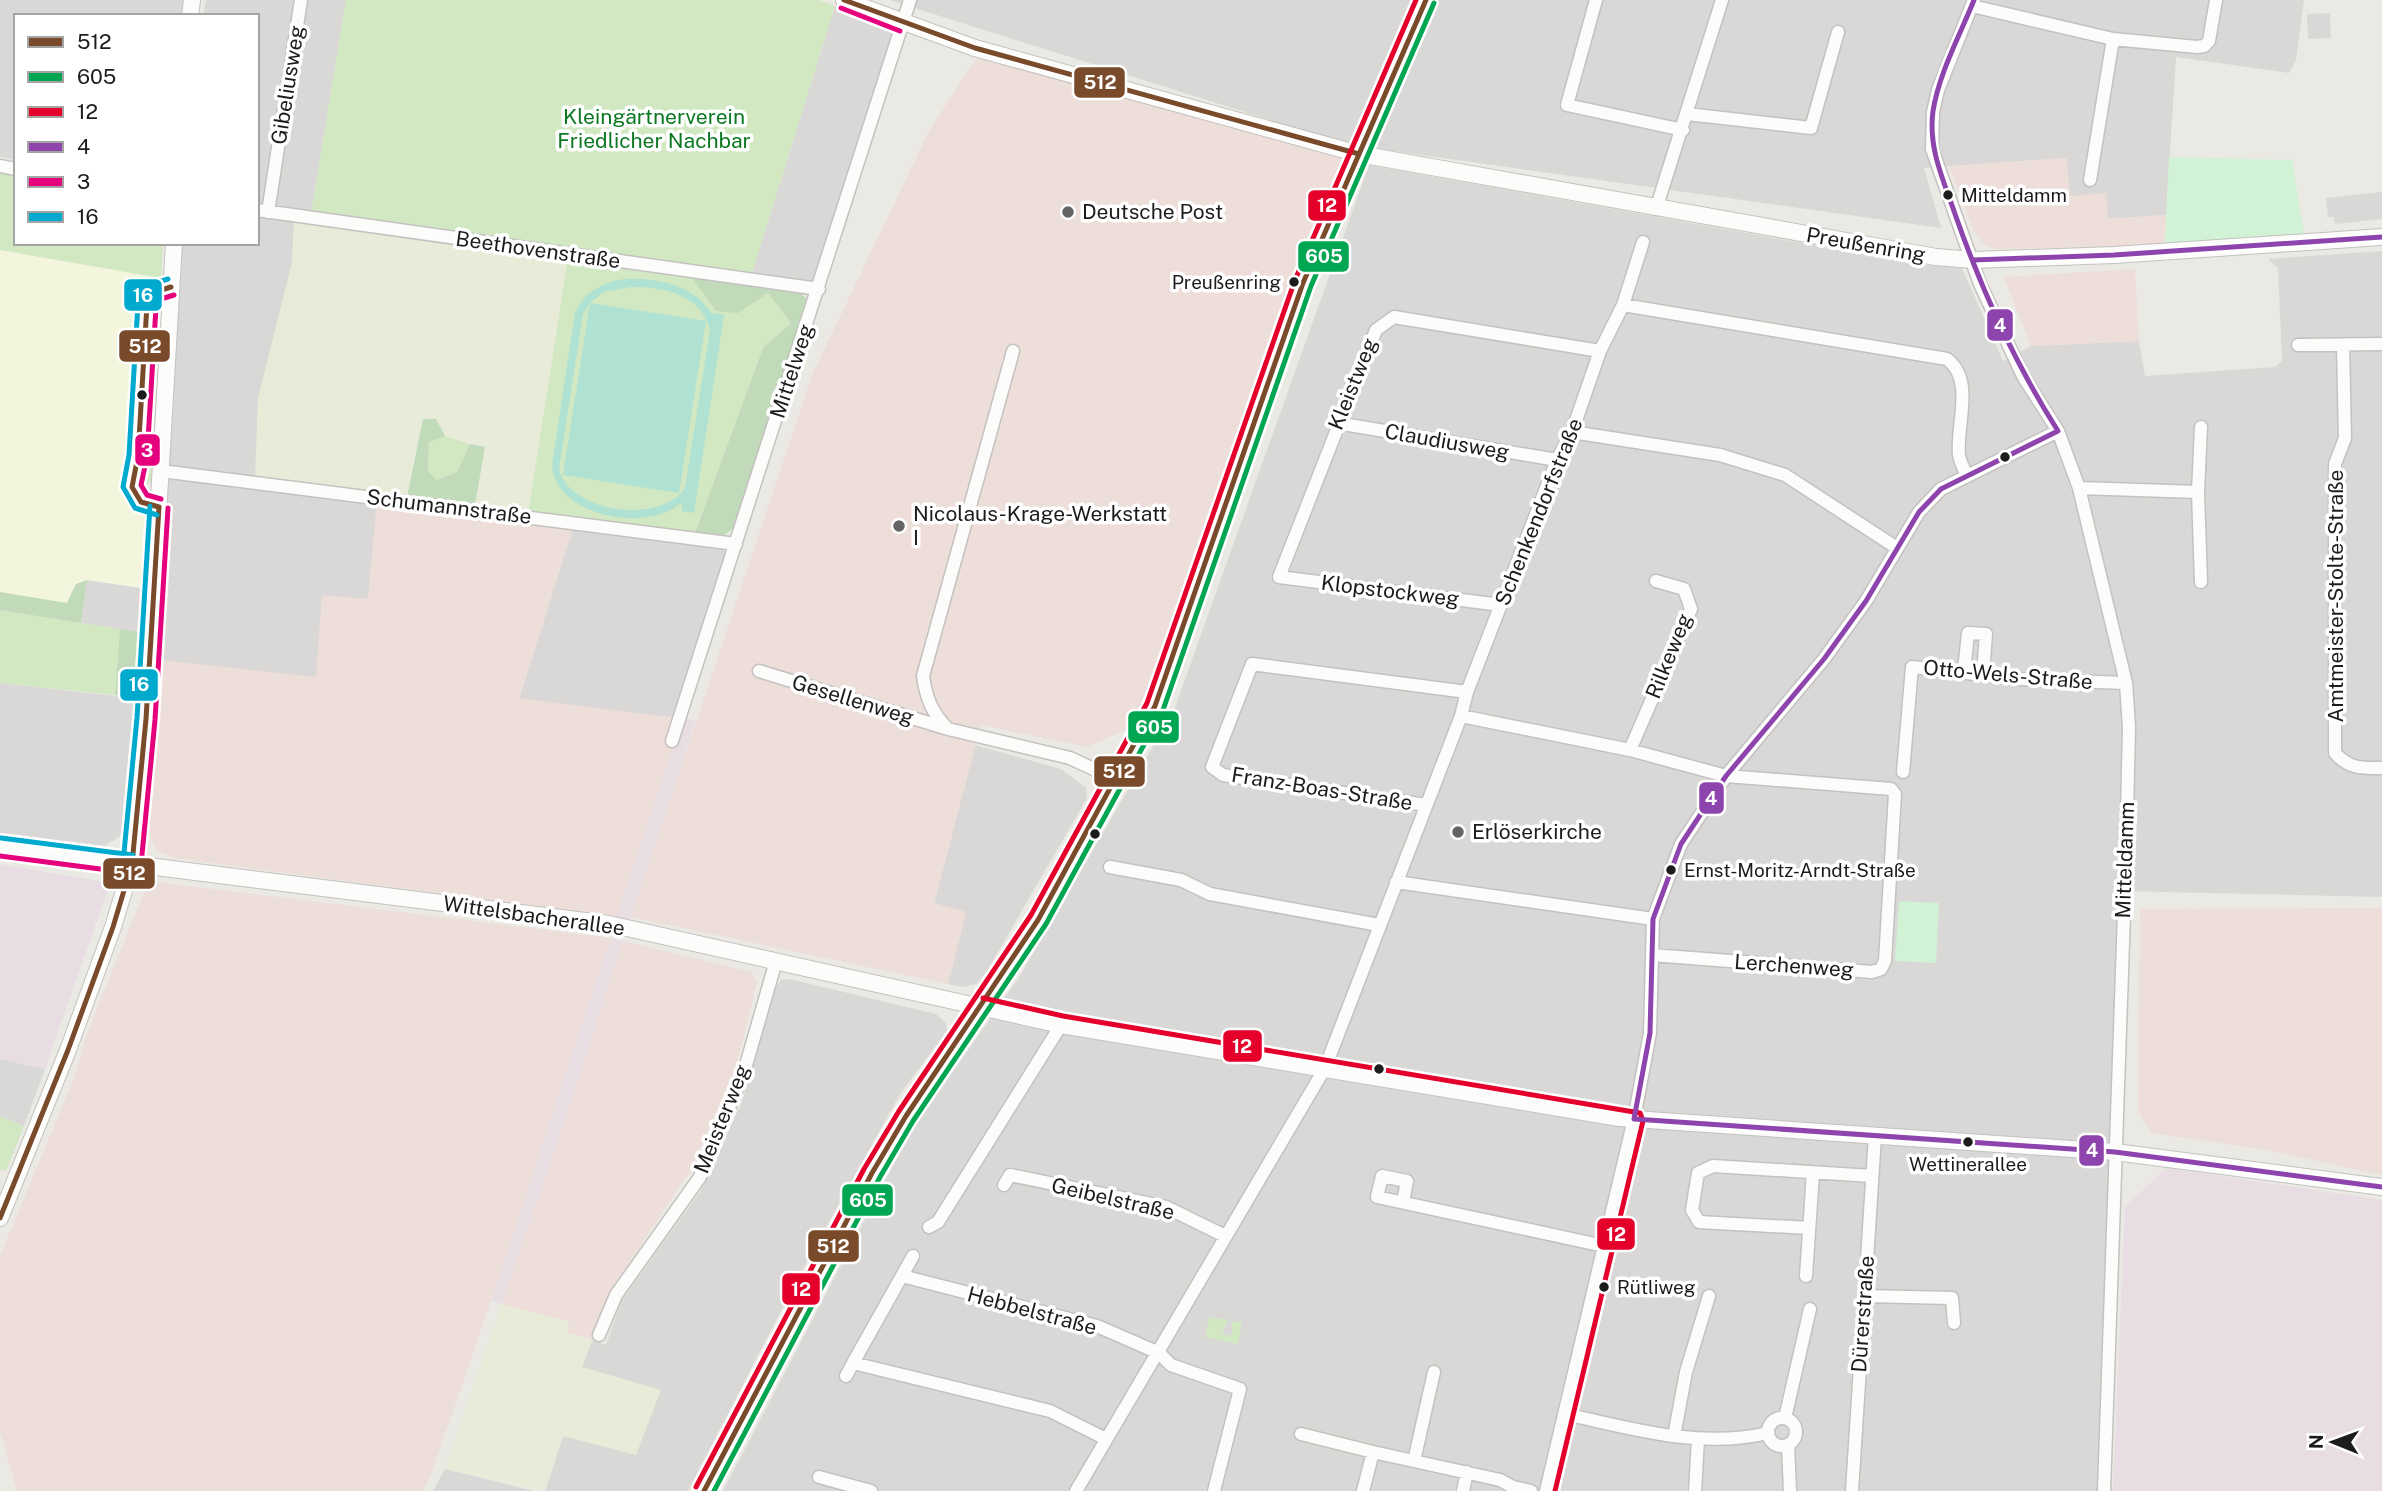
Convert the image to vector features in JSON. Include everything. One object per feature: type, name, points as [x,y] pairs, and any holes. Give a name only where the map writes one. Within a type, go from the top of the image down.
[{"type":"main road","points":[[705,1491],[872,1173],[906,1116],[1038,920],[1117,780],[1155,706],[1303,283],[1426,0]]},
{"type":"street","name":"Gibeliusweg","points":[[263,211],[301,0]]},
{"type":"street","name":"Preußenring","points":[[844,0],[1001,56],[1359,154],[1936,257],[1973,260],[2114,255],[2382,237]]},
{"type":"street","name":"Mittelweg","points":[[672,741],[911,0]]},
{"type":"street","points":[[1596,0],[1567,105],[1682,131]]},
{"type":"street","points":[[1656,209],[1722,0]]},
{"type":"street","points":[[1973,3],[2113,39],[2204,46],[2209,40],[2216,0]]},
{"type":"street","name":"Mitteldamm","points":[[1973,3],[1938,90],[1931,133],[1939,174],[1980,284],[2023,376],[2058,431],[2079,488],[2126,683],[2129,727],[2126,843],[2104,1491]]},
{"type":"street","points":[[1687,114],[1811,128],[1838,32]]},
{"type":"street","points":[[2090,180],[2113,39]]},
{"type":"street","name":"Beethovenstraße","points":[[263,211],[819,289]]},
{"type":"street","name":"Schenkendorfstraße","points":[[1076,1491],[1325,1068],[1557,460],[1572,432],[1600,351],[1623,305],[1643,242]]},
{"type":"street","points":[[0,1218],[68,1050],[113,927],[132,864],[146,719],[174,245]]},
{"type":"street","points":[[1623,305],[1947,359],[1958,368],[1962,380],[1959,458],[1967,476]]},
{"type":"street","name":"Kleistweg","points":[[1279,577],[1337,423],[1377,327],[1394,317],[1600,351]]},
{"type":"street","points":[[2298,345],[2382,344]]},
{"type":"street","name":"Amtmeister-Stolte-Straße","points":[[2343,345],[2345,438],[2335,464],[2335,753],[2343,762],[2354,768],[2382,768]]},
{"type":"street","name":"Gesellenweg","points":[[948,729],[926,698],[923,676],[1013,351]]},
{"type":"street","name":"Claudiusweg","points":[[1337,423],[1557,460]]},
{"type":"street","points":[[2201,427],[2198,492],[2201,582]]},
{"type":"street","points":[[1546,1491],[1634,1119],[1650,1033],[1654,919],[1681,844],[1726,776],[1824,659],[1866,601],[1919,512],[1941,489],[2058,431]]},
{"type":"street","points":[[1572,432],[1720,454],[1785,475],[1897,548]]},
{"type":"street","name":"Schumannstraße","points":[[162,471],[736,544]]},
{"type":"street","points":[[2079,488],[2198,492]]},
{"type":"street","name":"Klopstockweg","points":[[1279,577],[1502,605]]},
{"type":"street","name":"Rilkeweg","points":[[1630,750],[1691,609],[1684,590],[1656,581]]},
{"type":"street","points":[[1964,671],[1968,633],[1986,634],[1983,674]]},
{"type":"street","name":"Franz-Boas-Straße","points":[[1426,805],[1223,775],[1212,767],[1252,664],[1467,692]]},
{"type":"street","name":"Otto-Wels-Straße","points":[[1903,772],[1912,667],[1964,671],[2020,680],[2126,683]]},
{"type":"street","name":"Gesellenweg","points":[[759,671],[948,729],[1070,758],[1117,780]]},
{"type":"street","points":[[1461,716],[1630,750],[1726,776]]},
{"type":"street","name":"Lerchenweg","points":[[1652,955],[1872,972],[1881,969],[1885,961],[1895,794],[1891,789],[1726,776]]},
{"type":"street","name":"Wittelsbacherallee","points":[[0,847],[609,924],[1061,1025],[1634,1119],[2115,1152]]},
{"type":"street","points":[[1110,867],[1181,880],[1210,894],[1378,925]]},
{"type":"street","points":[[1396,882],[1654,919]]},
{"type":"street","name":"Meisterweg","points":[[600,1335],[616,1295],[700,1177],[744,1072],[776,961]]},
{"type":"street","points":[[929,1227],[938,1223],[1061,1025]]},
{"type":"street","name":"Dürerstraße","points":[[1853,1491],[1875,1136]]},
{"type":"street","points":[[2115,1152],[2382,1186]]},
{"type":"street","points":[[1809,1228],[1699,1222],[1694,1219],[1692,1210],[1698,1173],[1706,1168],[1872,1176]]},
{"type":"street","points":[[1806,1276],[1813,1173]]},
{"type":"street","name":"Geibelstraße","points":[[1004,1185],[1010,1175],[1166,1207],[1225,1236]]},
{"type":"street","points":[[1403,1202],[1604,1246]]},
{"type":"street","points":[[846,1376],[913,1256]]},
{"type":"street","name":"Hebbelstraße","points":[[902,1276],[1097,1326],[1159,1353],[1171,1365],[1240,1388],[1214,1491]]},
{"type":"street","points":[[1674,1436],[1686,1372],[1709,1296]]},
{"type":"street","points":[[1864,1296],[1952,1298],[1954,1323]]},
{"type":"street","points":[[1785,1418],[1810,1310]]},
{"type":"street","points":[[853,1363],[1050,1411],[1106,1439]]},
{"type":"street","points":[[1415,1461],[1434,1372]]},
{"type":"street","points":[[1566,1414],[1698,1439],[1751,1437],[1768,1433]]},
{"type":"street","points":[[1768,1433],[1773,1422],[1785,1418],[1791,1420],[1797,1431],[1796,1437],[1788,1445],[1790,1491]]},
{"type":"street","points":[[1768,1433],[1773,1443],[1788,1445]]},
{"type":"street","points":[[1301,1434],[1467,1472],[1531,1491]]},
{"type":"street","points":[[1695,1491],[1698,1439]]},
{"type":"street","points":[[1363,1491],[1373,1451]]},
{"type":"street","points":[[1463,1491],[1467,1472]]},
{"type":"street","points":[[819,1477],[871,1491]]},
{"type":"shaded area","points":[[0,0],[185,0],[183,14],[14,14],[14,160],[0,157]]},
{"type":"shaded area","points":[[206,0],[346,0],[311,214],[259,206],[259,14],[203,14]]},
{"type":"shaded area","points":[[889,0],[2304,0],[2296,60],[2289,73],[2176,57],[2166,215],[2108,219],[2070,196],[2066,158],[1924,168],[1941,228],[1386,150],[1324,137]]},
{"type":"shaded area","points":[[835,6],[896,27],[814,283],[752,273]]},
{"type":"shaded area","points":[[2330,13],[2331,38],[2308,39],[2307,14]]},
{"type":"shaded area","points":[[979,54],[1342,159],[1324,199],[1133,727],[1087,747],[981,725],[934,903],[966,912],[948,984],[631,917],[812,375],[929,131]]},
{"type":"shaded area","points":[[2169,157],[2292,160],[2304,234],[2165,245]]},
{"type":"shaded area","points":[[2066,158],[2070,196],[2106,193],[2108,219],[2166,215],[2165,245],[1996,249],[1985,245],[1975,233],[1949,166]]},
{"type":"shaded area","points":[[1369,165],[1924,265],[1961,266],[2003,361],[2031,346],[2139,341],[2145,376],[2275,367],[2282,361],[2278,268],[2268,259],[2382,251],[2382,897],[2118,891],[2098,1491],[723,1491],[917,1123],[1020,976],[1174,710]]},
{"type":"shaded area","points":[[2382,192],[2382,219],[2335,224],[2334,217],[2328,217],[2326,198]]},
{"type":"shaded area","points":[[259,215],[294,222],[292,263],[278,327],[378,493],[368,599],[322,596],[317,678],[160,660],[180,245],[259,245]]},
{"type":"shaded area","points":[[294,222],[568,258],[528,514],[475,505],[485,447],[445,436],[441,428],[419,432],[407,497],[255,477],[258,398],[292,263]]},
{"type":"shaded area","points":[[0,250],[161,278],[141,588],[87,580],[71,590],[68,604],[0,592]]},
{"type":"shaded area","points":[[2135,269],[2139,341],[2031,346],[2004,277]]},
{"type":"shaded area","points":[[691,276],[800,292],[808,301],[735,527],[722,537],[694,536],[763,348],[791,323],[768,293],[738,313],[716,311]]},
{"type":"shaded area","points":[[647,279],[672,284],[694,295],[711,313],[724,315],[694,513],[682,511],[682,502],[667,512],[648,517],[606,515],[586,508],[569,497],[557,483],[552,465],[575,313],[589,294],[615,281]],"holes":[[[631,287],[668,291],[698,308],[710,330],[685,488],[673,500],[656,507],[617,509],[597,504],[580,496],[567,484],[559,469],[583,314],[590,303],[604,292]]]},
{"type":"shaded area","points":[[590,303],[706,321],[679,493],[563,475]]},
{"type":"shaded area","points":[[423,419],[436,419],[445,436],[429,442],[428,471],[437,480],[457,472],[470,444],[485,447],[475,505],[407,497]]},
{"type":"shaded area","points":[[377,501],[573,528],[519,698],[683,719],[616,917],[174,858],[156,850],[150,837],[160,660],[316,677],[322,595],[368,599]]},
{"type":"shaded area","points":[[573,528],[731,549],[676,718],[519,699]]},
{"type":"shaded area","points":[[87,580],[141,588],[139,632],[81,623]]},
{"type":"shaded area","points":[[87,580],[81,623],[0,610],[0,592],[67,603],[76,584]]},
{"type":"shaded area","points":[[120,629],[139,632],[134,698],[115,695]]},
{"type":"shaded area","points":[[0,683],[134,698],[122,835],[104,846],[0,833]]},
{"type":"shaded area","points":[[683,719],[696,720],[630,920],[616,917]]},
{"type":"shaded area","points":[[975,745],[1061,769],[1086,788],[1087,798],[987,971],[976,984],[963,987],[948,984],[966,912],[934,904]]},
{"type":"shaded area","points":[[0,864],[110,883],[45,1069],[0,1059]]},
{"type":"shaded area","points":[[156,882],[611,938],[491,1301],[430,1478],[422,1491],[17,1491],[0,1432],[0,1256],[74,1078],[88,1031],[145,890]]},
{"type":"shaded area","points":[[1899,901],[1939,903],[1936,963],[1895,961]]},
{"type":"shaded area","points":[[2382,908],[2382,1175],[2261,1149],[2151,1133],[2138,1110],[2140,909]]},
{"type":"shaded area","points":[[611,938],[623,941],[568,1110],[502,1304],[491,1301]]},
{"type":"shaded area","points":[[623,941],[752,972],[757,982],[735,1071],[690,1170],[612,1289],[592,1340],[567,1333],[569,1322],[502,1304]]},
{"type":"shaded area","points":[[789,979],[936,1014],[946,1023],[947,1031],[900,1094],[799,1276],[688,1491],[545,1491],[563,1436],[637,1454],[582,1367],[592,1340],[606,1345],[622,1300],[701,1190],[742,1102],[775,988],[781,980]]},
{"type":"shaded area","points":[[0,1059],[45,1069],[24,1126],[0,1116]]},
{"type":"shaded area","points":[[2167,1168],[2382,1200],[2382,1491],[2113,1491],[2125,1207]]},
{"type":"shaded area","points":[[502,1304],[569,1322],[568,1333],[592,1340],[582,1367],[661,1390],[636,1455],[563,1436],[545,1491],[445,1469]]},
{"type":"shaded area","points":[[445,1469],[534,1491],[433,1491]]},
{"type":"green space","name":"Kleingärtnerverein Friedlicher Nachbar","points":[[346,0],[819,0],[835,6],[752,273],[311,214]]},
{"type":"green space","points":[[0,171],[14,174],[14,245],[163,245],[161,278],[0,250]]},
{"type":"green space","points":[[568,258],[691,276],[738,313],[768,293],[791,323],[763,348],[694,536],[528,514]]},
{"type":"green space","points":[[157,304],[163,309],[157,357],[160,363],[156,393],[157,423],[153,428],[153,480],[146,485],[143,483],[142,474],[151,317]]},
{"type":"green space","points":[[445,436],[470,444],[457,472],[437,480],[428,471],[429,441]]},
{"type":"green space","points":[[0,610],[120,629],[115,695],[0,683]]},
{"type":"green space","points":[[0,1116],[24,1126],[6,1171],[0,1169]]},
{"type":"green space","points":[[1210,1317],[1228,1320],[1222,1331],[1226,1336],[1232,1334],[1232,1321],[1242,1323],[1238,1344],[1205,1337]]},
{"type":"transit line","name":"512","points":[[844,0],[975,48],[1359,154]]},
{"type":"transit line","name":"12","points":[[696,1487],[864,1169],[899,1111],[1031,915],[1147,703],[1295,280],[1416,0]]},
{"type":"transit line","name":"512","points":[[704,1491],[872,1173],[906,1116],[1038,920],[1155,706],[1303,283],[1426,0]]},
{"type":"transit line","name":"4","points":[[1974,0],[1945,68],[1936,97],[1932,125],[1935,151],[1941,176],[1976,271],[2013,352],[2058,431],[1941,489],[1919,512],[1866,601],[1824,659],[1726,776],[1681,844],[1653,919],[1650,1033],[1634,1119],[2115,1152],[2382,1187]]},
{"type":"transit line","name":"605","points":[[714,1491],[880,1177],[913,1121],[1046,924],[1163,710],[1311,286],[1434,3]]},
{"type":"transit line","name":"3","points":[[841,8],[900,31]]},
{"type":"transit line","name":"4","points":[[1973,260],[2114,255],[2382,237]]},
{"type":"transit line","name":"16","points":[[157,515],[135,508],[123,487],[129,455],[138,303],[149,285],[168,279]]},
{"type":"transit line","name":"512","points":[[159,507],[141,502],[132,487],[138,456],[147,304],[155,292],[171,287]]},
{"type":"transit line","name":"3","points":[[161,499],[147,495],[141,485],[147,457],[156,307],[161,299],[174,295]]},
{"type":"transit line","name":"16","points":[[123,863],[137,718],[150,506]]},
{"type":"transit line","name":"512","points":[[0,1218],[68,1050],[113,927],[132,864],[146,719],[159,507]]},
{"type":"transit line","name":"3","points":[[141,865],[155,720],[168,508]]},
{"type":"transit line","name":"16","points":[[1,838],[133,855]]},
{"type":"transit line","name":"3","points":[[0,856],[131,873]]},
{"type":"transit line","name":"12","points":[[983,998],[1063,1016],[1640,1113],[1643,1121],[1555,1491]]},
{"type":"place","name":"Mitteldamm","points":[[1948,195]]},
{"type":"place","name":"Deutsche Post","points":[[1068,212]]},
{"type":"place","name":"Preußenring","points":[[1294,282]]},
{"type":"place","name":"Nicolaus-Krage-Werkstatt I","points":[[899,526]]},
{"type":"place","name":"Erlöserkirche","points":[[1458,832]]},
{"type":"place","name":"Ernst-Moritz-Arndt-Straße","points":[[1671,870]]},
{"type":"place","name":"Wettinerallee","points":[[1968,1142]]},
{"type":"place","name":"Rütliweg","points":[[1604,1287]]}]
